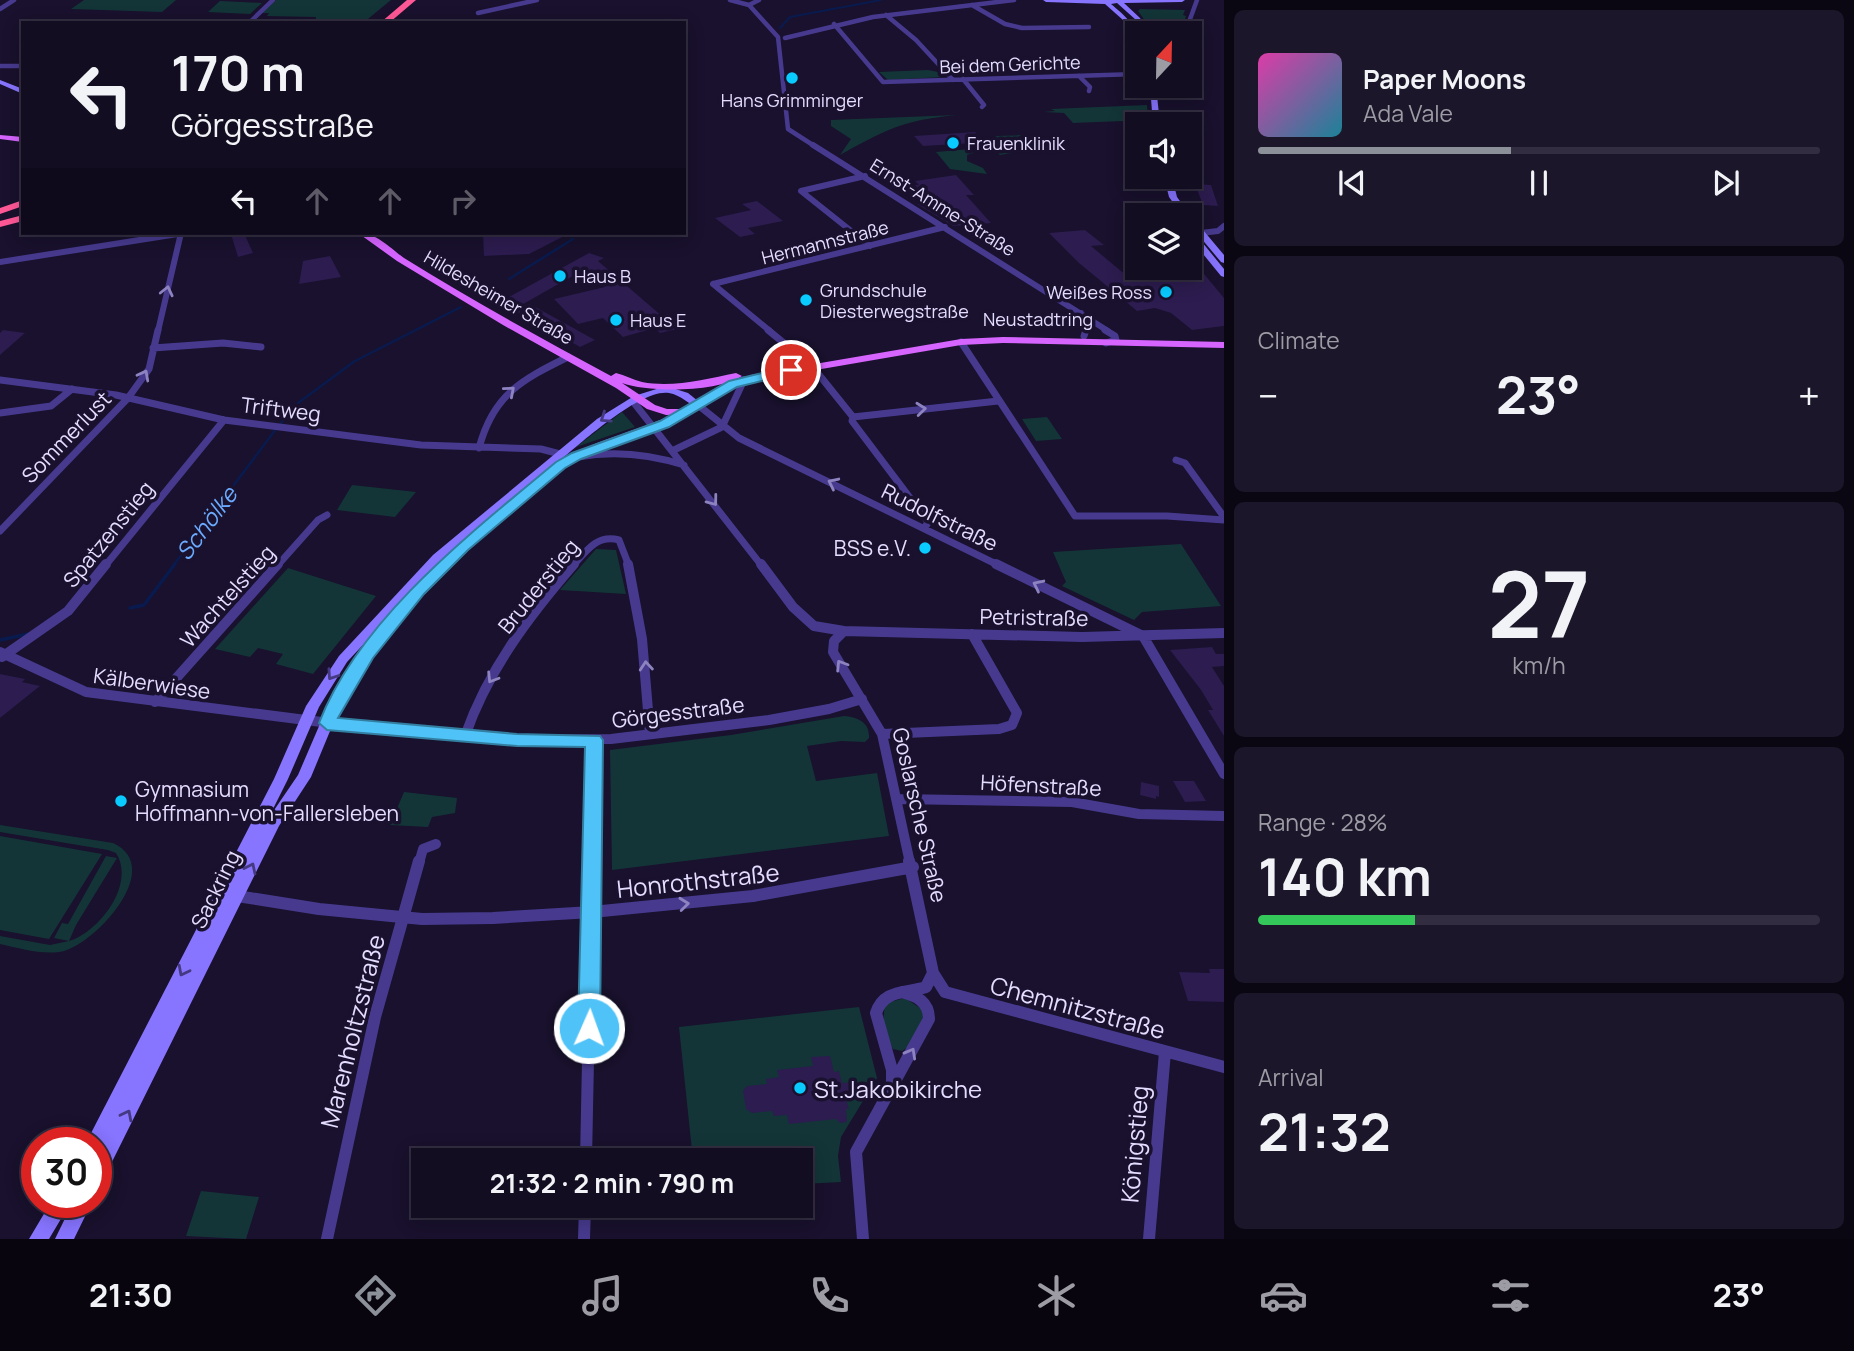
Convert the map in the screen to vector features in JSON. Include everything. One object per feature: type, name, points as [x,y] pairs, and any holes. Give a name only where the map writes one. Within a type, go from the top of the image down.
[{"type":"highway","points":[[385,19],[398,5],[412,0]]},
{"type":"highway","points":[[0,211],[21,204]]},
{"type":"highway","points":[[0,224],[21,216]]},
{"type":"highway","points":[[0,224],[21,223]]},
{"type":"main road","points":[[1046,0],[1182,0]]},
{"type":"main road","points":[[1093,0],[1113,2]]},
{"type":"main road","points":[[1137,21],[1130,11],[1137,4],[1151,1]]},
{"type":"main road","points":[[1079,2],[1113,2]]},
{"type":"main road","points":[[1113,2],[1126,21]]},
{"type":"main road","points":[[0,82],[21,91]]},
{"type":"main road","points":[[2,137],[21,139]]},
{"type":"main road","name":"Hildesheimer Straße","points":[[366,235],[409,265],[568,357],[620,382]]},
{"type":"main road","name":"Hildesheimer Straße","points":[[375,235],[416,263],[620,382]]},
{"type":"main road","points":[[1202,235],[1224,274]]},
{"type":"main road","points":[[1202,244],[1216,256]]},
{"type":"main road","name":"Neustadtring","points":[[666,389],[966,337],[1224,336]]},
{"type":"main road","name":"Neustadtring","points":[[686,412],[720,390],[744,380],[810,364],[961,342],[1003,340],[1224,345]]},
{"type":"main road","points":[[620,382],[666,389],[685,395],[698,405]]},
{"type":"main road","points":[[620,382],[638,398],[662,411],[686,412]]},
{"type":"main road","name":"Sackring","points":[[112,1144],[274,823],[307,772],[334,706],[367,654],[418,590],[565,457],[575,442],[601,421],[638,398],[666,389]]},
{"type":"main road","points":[[565,457],[656,428],[686,412]]},
{"type":"main road","name":"Sackring","points":[[103,1127],[244,853],[313,706],[344,659],[400,596],[446,550],[565,457]]},
{"type":"main road","points":[[38,1239],[52,1218]]},
{"type":"main road","points":[[64,1239],[75,1218]]},
{"type":"street","points":[[0,9],[14,0]]},
{"type":"street","points":[[251,21],[273,0]]},
{"type":"street","points":[[478,13],[537,0]]},
{"type":"street","points":[[730,0],[749,5],[759,0]]},
{"type":"street","points":[[785,38],[834,24],[886,15],[1014,0]]},
{"type":"street","points":[[1189,21],[1197,0]]},
{"type":"street","points":[[1113,2],[1130,11]]},
{"type":"street","name":"Ernst-Amme-Straße","points":[[749,5],[778,37],[788,129],[1115,336]]},
{"type":"street","points":[[972,5],[1006,24],[1022,28],[1089,27]]},
{"type":"street","points":[[886,15],[909,34],[953,80]]},
{"type":"street","name":"Bei dem Gerichte","points":[[834,24],[883,82],[1125,74]]},
{"type":"street","points":[[0,66],[21,66]]},
{"type":"street","points":[[1079,76],[1090,88],[1088,91]]},
{"type":"street","points":[[963,79],[984,104],[982,107]]},
{"type":"street","points":[[864,176],[801,191],[870,246]]},
{"type":"street","points":[[1202,233],[1218,232],[1224,226]]},
{"type":"street","name":"Hermannstraße","points":[[810,364],[713,284],[945,228]]},
{"type":"street","points":[[0,262],[170,235]]},
{"type":"street","name":"Sommerlust","points":[[0,531],[128,398],[145,376],[182,235]]},
{"type":"street","points":[[1080,313],[1086,330],[1084,336]]},
{"type":"street","points":[[1101,344],[1112,342],[1115,336]]},
{"type":"street","points":[[961,342],[1075,516],[1224,518]]},
{"type":"street","points":[[153,348],[223,343],[261,347]]},
{"type":"street","points":[[479,448],[484,423],[497,403],[526,378],[568,357]]},
{"type":"street","points":[[810,364],[853,417],[852,421],[926,519],[928,523],[924,528]]},
{"type":"street","name":"Triftweg","points":[[0,380],[128,398],[224,420],[421,445],[541,449],[565,457],[607,453],[649,454],[686,466]]},
{"type":"street","points":[[674,450],[722,427],[744,380]]},
{"type":"street","points":[[0,413],[51,406],[72,389]]},
{"type":"street","points":[[638,398],[635,404],[674,450],[793,607],[814,626],[844,631]]},
{"type":"street","points":[[853,417],[998,401]]},
{"type":"street","name":"Rudolfstraße","points":[[698,405],[722,427],[1143,636]]},
{"type":"street","name":"Spatzenstieg","points":[[2,655],[68,611],[224,420]]},
{"type":"street","points":[[1176,460],[1185,463],[1224,518]]},
{"type":"street","name":"Wachtelstieg","points":[[155,702],[318,520],[327,515]]},
{"type":"street","name":"Bruderstieg","points":[[465,736],[483,693],[522,631],[574,565],[598,539],[606,537],[619,540],[623,546],[636,595],[643,637],[650,734]]},
{"type":"street","name":"Petristraße","points":[[844,631],[1143,636],[1224,633]]},
{"type":"street","name":"Goslarsche Straße","points":[[844,631],[834,640],[833,652],[882,734],[913,867],[933,973]]},
{"type":"street","points":[[882,734],[999,729],[1012,725],[1017,713],[972,634]]},
{"type":"street","points":[[1143,636],[1224,774]]},
{"type":"street","name":"Kälberwiese","points":[[2,655],[86,692],[327,723]]},
{"type":"street","name":"Görgesstraße","points":[[327,723],[465,736],[594,740],[805,714],[862,699]]},
{"type":"street","points":[[586,1148],[594,740]]},
{"type":"street","name":"Höfenstraße","points":[[898,799],[1072,802],[1139,814],[1224,816]]},
{"type":"street","name":"Marenholtzstraße","points":[[327,1239],[359,1083],[403,915],[423,849],[436,844]]},
{"type":"street","name":"Honrothstraße","points":[[237,896],[350,913],[440,919],[592,912],[752,896],[913,867]]},
{"type":"street","points":[[891,1087],[892,1070],[876,1013],[878,1004],[885,996],[926,987],[933,973]]},
{"type":"street","name":"Chemnitzstraße","points":[[933,973],[937,984],[948,995],[1224,1067]]},
{"type":"street","points":[[863,1239],[856,1152],[919,1040],[929,1013],[918,997],[902,992]]},
{"type":"street","name":"Königstieg","points":[[1149,1239],[1165,1052]]},
{"type":"street","points":[[584,1218],[584,1239]]},
{"type":"green space","points":[[84,0],[176,0],[162,12],[71,9]]},
{"type":"green space","points":[[276,0],[391,0],[365,21],[315,21],[316,17],[267,16],[269,13],[262,13]]},
{"type":"green space","points":[[220,1],[262,3],[250,14],[208,12]]},
{"type":"green space","points":[[1185,10],[1183,15],[1186,16],[1184,21],[1145,21],[1138,11]]},
{"type":"green space","points":[[879,72],[938,72],[943,77],[888,80]]},
{"type":"green space","points":[[1147,105],[1147,112],[1125,112],[1125,121],[1073,123],[1064,113],[1043,112],[1055,111],[1051,109]]},
{"type":"green space","points":[[957,115],[908,123],[840,155],[851,139],[831,126],[831,120]]},
{"type":"green space","points":[[1021,135],[1017,138],[1035,152],[1013,151],[1000,155],[984,141],[997,136]]},
{"type":"green space","points":[[971,149],[973,153],[967,155],[967,161],[983,168],[987,174],[950,169],[936,152]]},
{"type":"green space","points":[[622,412],[635,427],[576,447]]},
{"type":"green space","points":[[1047,417],[1062,439],[1036,441],[1022,419]]},
{"type":"green space","points":[[352,485],[416,492],[395,517],[337,510]]},
{"type":"green space","points":[[1181,544],[1221,606],[1142,612],[1134,620],[1062,586],[1066,582],[1053,552]]},
{"type":"green space","points":[[596,549],[616,550],[626,594],[560,590]]},
{"type":"green space","points":[[288,568],[376,596],[313,674],[276,664],[283,654],[258,648],[250,657],[215,649]]},
{"type":"green space","points":[[844,716],[862,721],[869,738],[865,742],[841,741],[807,746],[816,781],[877,773],[889,836],[612,870],[610,750],[731,735]]},
{"type":"green space","points":[[404,792],[457,798],[455,813],[432,817],[428,827],[390,825]]},
{"type":"green space","points":[[0,825],[113,843],[127,854],[132,869],[129,885],[121,902],[93,933],[64,951],[40,952],[0,944],[0,936],[50,945],[80,936],[92,928],[111,905],[118,892],[121,865],[116,853],[108,850],[0,832]]},
{"type":"green space","points":[[0,836],[102,854],[49,939],[0,930]]},
{"type":"green space","points":[[106,856],[117,858],[76,925],[69,941],[54,938],[62,923],[68,924]]},
{"type":"green space","points":[[905,998],[923,1010],[923,1015],[914,1039],[902,1051],[893,1049],[890,1044],[884,1015],[886,1003]]},
{"type":"green space","points":[[859,1007],[877,1078],[841,1137],[838,1156],[841,1182],[813,1183],[813,1148],[692,1148],[679,1027]]},
{"type":"green space","points":[[201,1191],[259,1197],[246,1239],[186,1236]]},
{"type":"building","name":"Frauenklinik","points":[[975,132],[996,153],[984,153],[974,143],[923,146],[914,136]]},
{"type":"building","points":[[956,175],[974,195],[966,195],[991,223],[953,226],[917,204],[929,201],[915,185],[919,185],[915,181]]},
{"type":"building","points":[[1202,184],[1211,185],[1218,206],[1203,205],[1197,189],[1202,189]]},
{"type":"building","points":[[757,201],[783,221],[748,228],[755,234],[740,237],[715,218],[751,210],[742,204]]},
{"type":"building","name":"Weißes Ross","points":[[1085,230],[1104,245],[1091,246],[1125,274],[1125,280],[1202,280],[1202,271],[1224,298],[1224,326],[1192,330],[1171,313],[1155,308],[1137,311],[1079,263],[1049,233]]},
{"type":"building","points":[[231,235],[245,235],[253,253],[238,257]]},
{"type":"building","points":[[483,235],[566,235],[529,254],[484,256]]},
{"type":"building","points":[[589,253],[604,258],[598,261],[677,329],[660,333],[655,328],[623,337],[603,318],[578,324],[554,299],[605,287],[585,269],[518,307],[530,304],[595,340],[580,347],[500,302]]},
{"type":"building","points":[[330,256],[341,277],[299,284],[303,261]]},
{"type":"building","points":[[3,330],[25,333],[0,355],[0,333]]},
{"type":"building","points":[[1212,647],[1216,654],[1224,654],[1224,666],[1212,667],[1224,686],[1224,736],[1208,710],[1213,710],[1201,690],[1170,650]]},
{"type":"building","points":[[0,674],[25,679],[22,682],[40,686],[0,718]]},
{"type":"building","points":[[1173,781],[1194,781],[1206,801],[1185,802]]},
{"type":"building","points":[[1141,782],[1159,786],[1159,797],[1156,796],[1156,799],[1140,795]]},
{"type":"building","points":[[1209,969],[1224,969],[1224,1002],[1188,1001],[1179,972],[1210,973]]},
{"type":"building","name":"St.Jakobikirche","points":[[830,1056],[834,1072],[839,1071],[842,1083],[853,1082],[857,1095],[845,1096],[849,1109],[846,1109],[847,1122],[840,1123],[836,1119],[789,1124],[787,1115],[774,1116],[772,1111],[752,1113],[746,1109],[743,1091],[747,1086],[767,1084],[766,1079],[779,1077],[777,1070],[813,1066],[811,1057]]},
{"type":"waterway","name":"Schölke","points":[[780,28],[790,17],[881,0]]},
{"type":"waterway","name":"Schölke","points":[[509,279],[573,239]]},
{"type":"waterway","name":"Schölke","points":[[298,403],[355,361],[461,307]]},
{"type":"waterway","name":"Schölke","points":[[281,423],[287,415]]},
{"type":"waterway","name":"Schölke","points":[[173,566],[276,429]]},
{"type":"waterway","name":"Schölke","points":[[130,608],[144,605],[175,564]]},
{"type":"waterway","name":"Schölke","points":[[0,640],[28,634]]},
{"type":"place","name":"Hans Grimminger","points":[[792,78]]},
{"type":"place","name":"Frauenklinik","points":[[953,143]]},
{"type":"place","name":"Haus B","points":[[560,276]]},
{"type":"place","name":"Weißes Ross","points":[[1166,292]]},
{"type":"place","name":"Grundschule Diesterwegstraße","points":[[806,300]]},
{"type":"place","name":"Haus E","points":[[616,320]]},
{"type":"place","name":"BSS e.V.","points":[[925,548]]},
{"type":"place","name":"Gymnasium Hoffmann-von-Fallersleben","points":[[121,801]]},
{"type":"place","name":"St.Jakobikirche","points":[[800,1088]]},
{"type":"route","points":[[589,1028],[594,740],[517,740],[392,731],[327,723],[334,706],[367,654],[418,590],[463,547],[561,465],[569,459],[665,424],[733,384],[791,370]]}]
